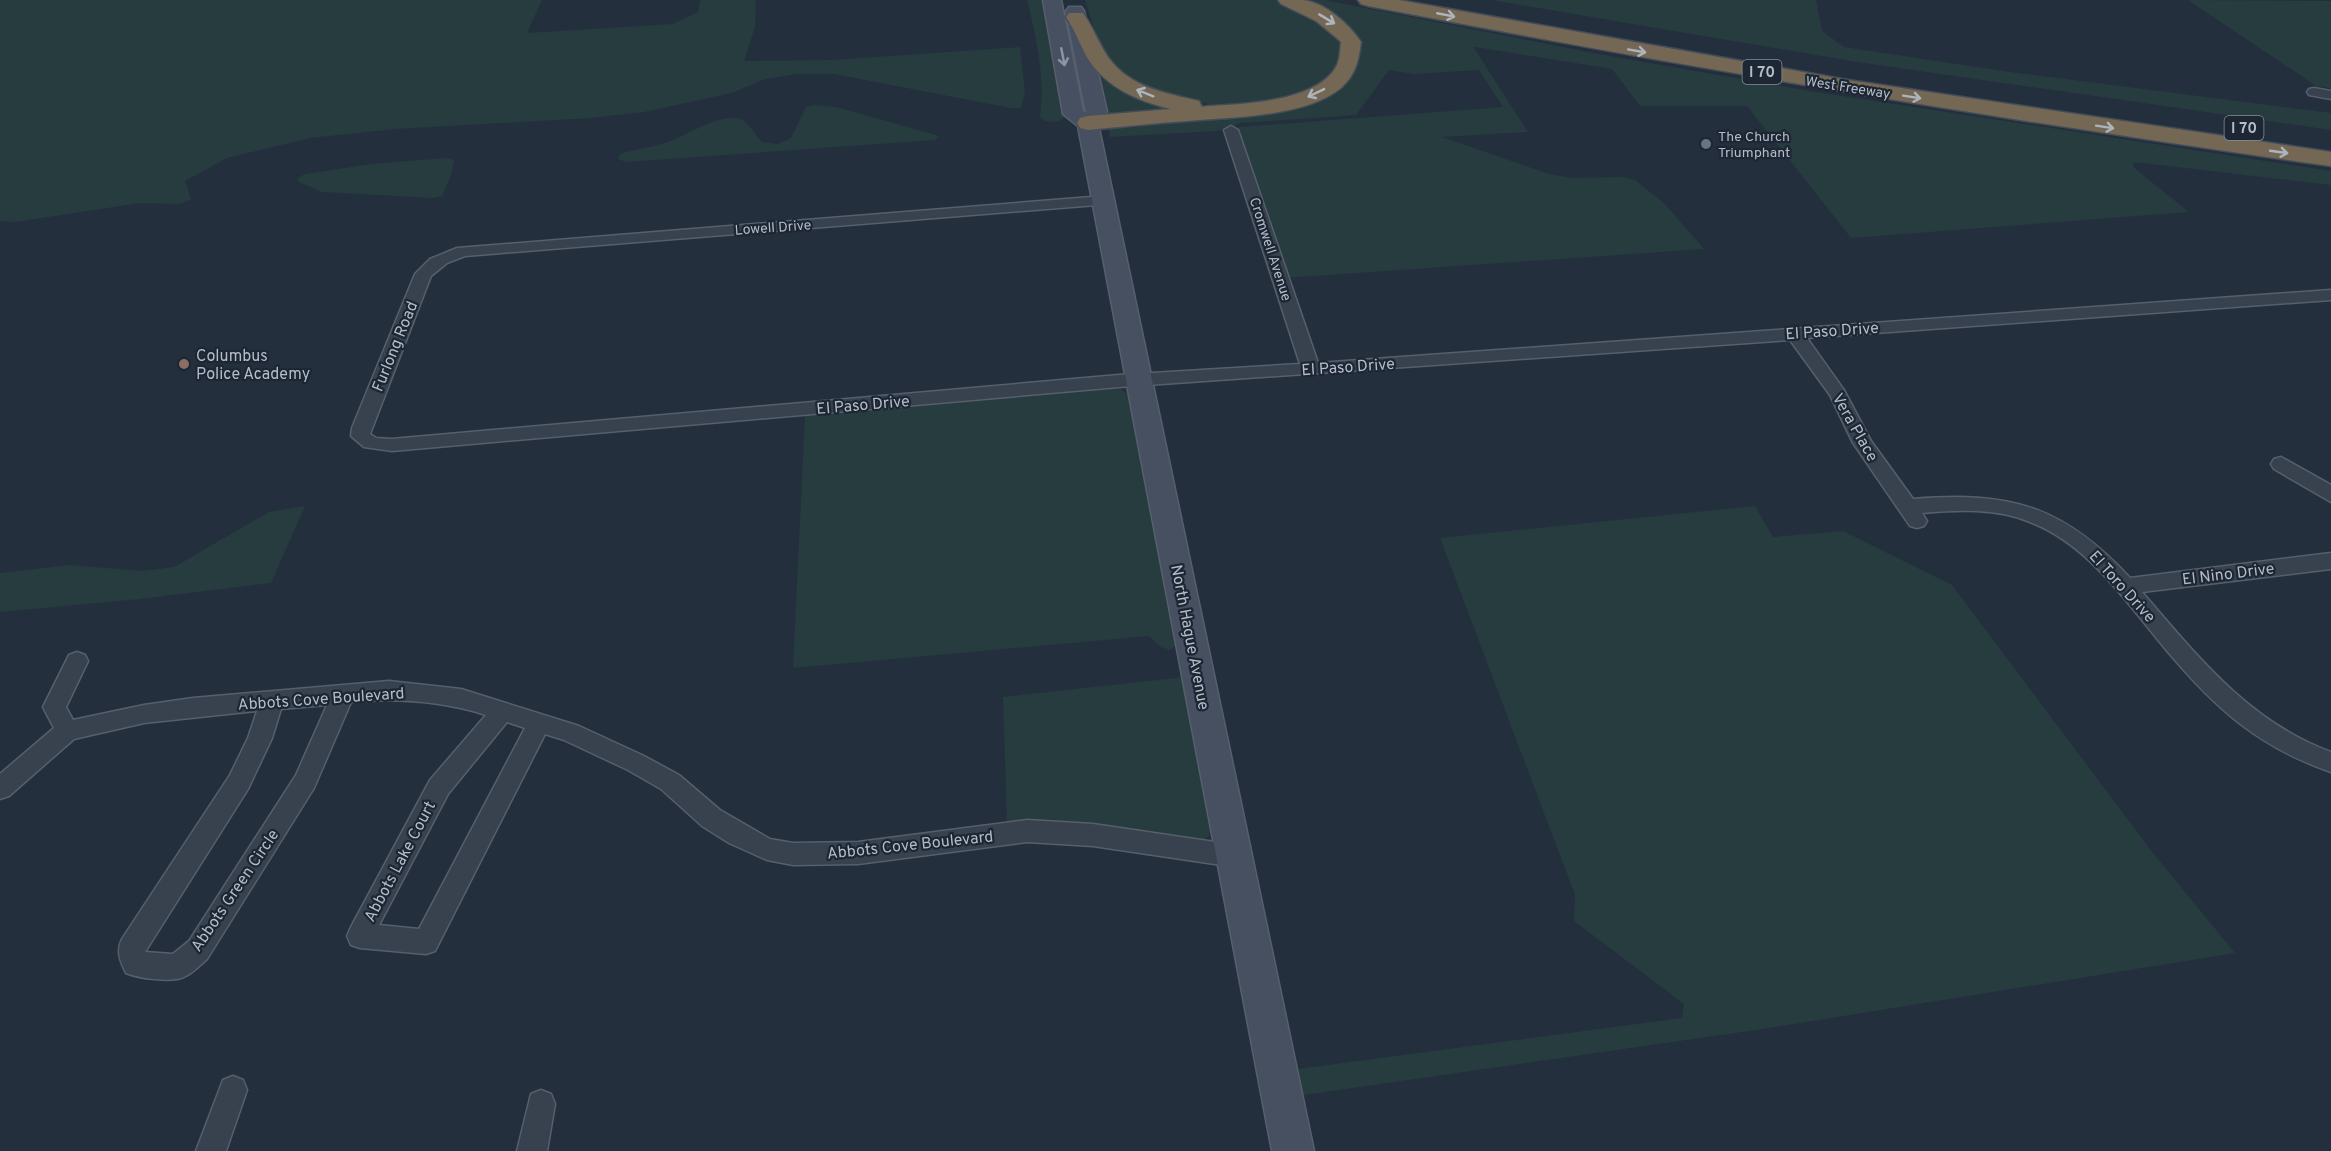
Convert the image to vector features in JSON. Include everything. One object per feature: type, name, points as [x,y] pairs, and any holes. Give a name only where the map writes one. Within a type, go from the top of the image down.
[{"type":"highway","points":[[1088,123],[1274,106],[1310,96],[1334,83],[1344,73],[1350,62],[1351,42],[1339,27],[1306,7],[1288,0]]},
{"type":"highway","name":"West Freeway","points":[[1368,0],[1665,56],[1898,95],[2331,159]]},
{"type":"highway","name":"West Freeway","points":[[1453,0],[1769,56],[2056,102],[2331,140]]},
{"type":"highway","points":[[1074,9],[1099,59],[1117,78],[1131,87],[1146,94],[1184,105],[1243,110]]},
{"type":"main road","name":"North Hague Avenue","points":[[1052,0],[1073,114],[1088,123],[1293,1151]]},
{"type":"main road","name":"North Hague Avenue","points":[[1074,9],[1096,112],[1088,123]]},
{"type":"street","points":[[2314,92],[2331,94]]},
{"type":"street","name":"Cromwell Avenue","points":[[1231,130],[1311,369]]},
{"type":"street","name":"Lowell Drive","points":[[444,257],[473,250],[1104,201]]},
{"type":"street","name":"Furlong Road","points":[[366,441],[360,436],[360,428],[423,274],[431,265],[444,257]]},
{"type":"street","name":"El Paso Drive","points":[[366,441],[377,445],[392,445],[1141,380],[2331,295]]},
{"type":"street","name":"Vera Place","points":[[1794,333],[1838,394],[1863,443],[1912,514]]},
{"type":"street","points":[[2281,464],[2317,484],[2331,495]]},
{"type":"street","name":"El Toro Drive","points":[[1912,514],[1955,503],[1982,504],[2038,517],[2088,547],[2125,586],[2206,681],[2242,716],[2279,741],[2331,762]]},
{"type":"street","name":"El Nino Drive","points":[[2125,586],[2331,561]]},
{"type":"street","points":[[67,731],[54,707],[77,661]]},
{"type":"street","name":"Abbots Cove Boulevard","points":[[0,789],[67,731],[144,714],[272,699],[388,690],[461,698],[571,733],[636,763],[670,782],[711,818],[767,849],[793,854],[858,853],[1027,831],[1094,835],[1235,856]]},
{"type":"street","name":"Abbots Green Circle","points":[[272,699],[260,738],[239,782],[131,948],[135,964],[178,967],[198,950],[305,781],[343,694]]},
{"type":"street","name":"Abbots Lake Court","points":[[503,711],[439,787],[360,936],[426,942],[540,722]]},
{"type":"street","points":[[211,1151],[232,1090]]},
{"type":"street","points":[[532,1151],[541,1104]]},
{"type":"green space","points":[[0,0],[542,0],[527,33],[673,24],[698,12],[700,0],[756,0],[755,27],[744,61],[831,60],[1020,47],[1025,92],[1021,108],[1011,108],[834,74],[797,74],[765,79],[732,93],[644,112],[590,118],[395,129],[310,138],[227,158],[185,181],[191,199],[181,204],[140,203],[15,222],[0,221]]},
{"type":"green space","points":[[1027,0],[1043,0],[1066,114],[1058,121],[1051,122],[1040,118],[1041,73]]},
{"type":"green space","points":[[1085,0],[1277,0],[1307,13],[1335,32],[1342,46],[1338,69],[1319,86],[1300,94],[1260,104],[1220,105],[1178,100],[1126,79],[1101,50]]},
{"type":"green space","points":[[1294,0],[1325,0],[1598,54],[1810,91],[2331,171],[2331,185],[2134,162],[2133,167],[2189,212],[1851,238],[1747,106],[1640,106],[1612,69],[1475,47],[1528,132],[1442,137],[1549,174],[1572,178],[1623,177],[1635,180],[1664,203],[1704,249],[1284,278],[1236,131],[1239,127],[1503,107],[1479,70],[1414,74],[1389,70],[1356,115],[1241,123],[1217,131],[1110,137],[1108,125],[1318,98],[1356,47]]},
{"type":"green space","points":[[1491,0],[1816,0],[1822,31],[1844,47],[2010,72],[2331,113],[2331,130],[1857,62]]},
{"type":"green space","points":[[2188,0],[2331,1],[2331,88],[2316,86]]},
{"type":"green space","points":[[1094,65],[1188,110],[1105,119]]},
{"type":"green space","points":[[813,105],[836,107],[939,137],[935,140],[626,162],[618,159],[620,154],[665,143],[713,122],[732,118],[746,123],[762,142],[778,144],[791,138],[806,107]]},
{"type":"green space","points":[[446,158],[454,160],[451,175],[442,196],[433,198],[322,192],[297,181],[305,174],[371,164]]},
{"type":"green space","points":[[1110,387],[1121,389],[1128,395],[1180,643],[1169,650],[1161,647],[1149,636],[793,668],[805,416]]},
{"type":"green space","points":[[305,506],[271,583],[140,599],[0,612],[0,573],[70,565],[142,571],[174,567],[269,512]]},
{"type":"green space","points":[[1755,506],[1773,537],[1843,531],[1952,585],[2153,853],[2235,953],[1763,1029],[1297,1096],[1290,1070],[1682,1018],[1684,1004],[1574,921],[1575,895],[1440,538]]},
{"type":"green space","points":[[1186,677],[1215,828],[1202,844],[1191,845],[1077,822],[1007,824],[1003,697]]},
{"type":"place","name":"The Church Triumphant","points":[[1706,144]]},
{"type":"place","name":"Columbus Police Academy","points":[[184,364]]}]
